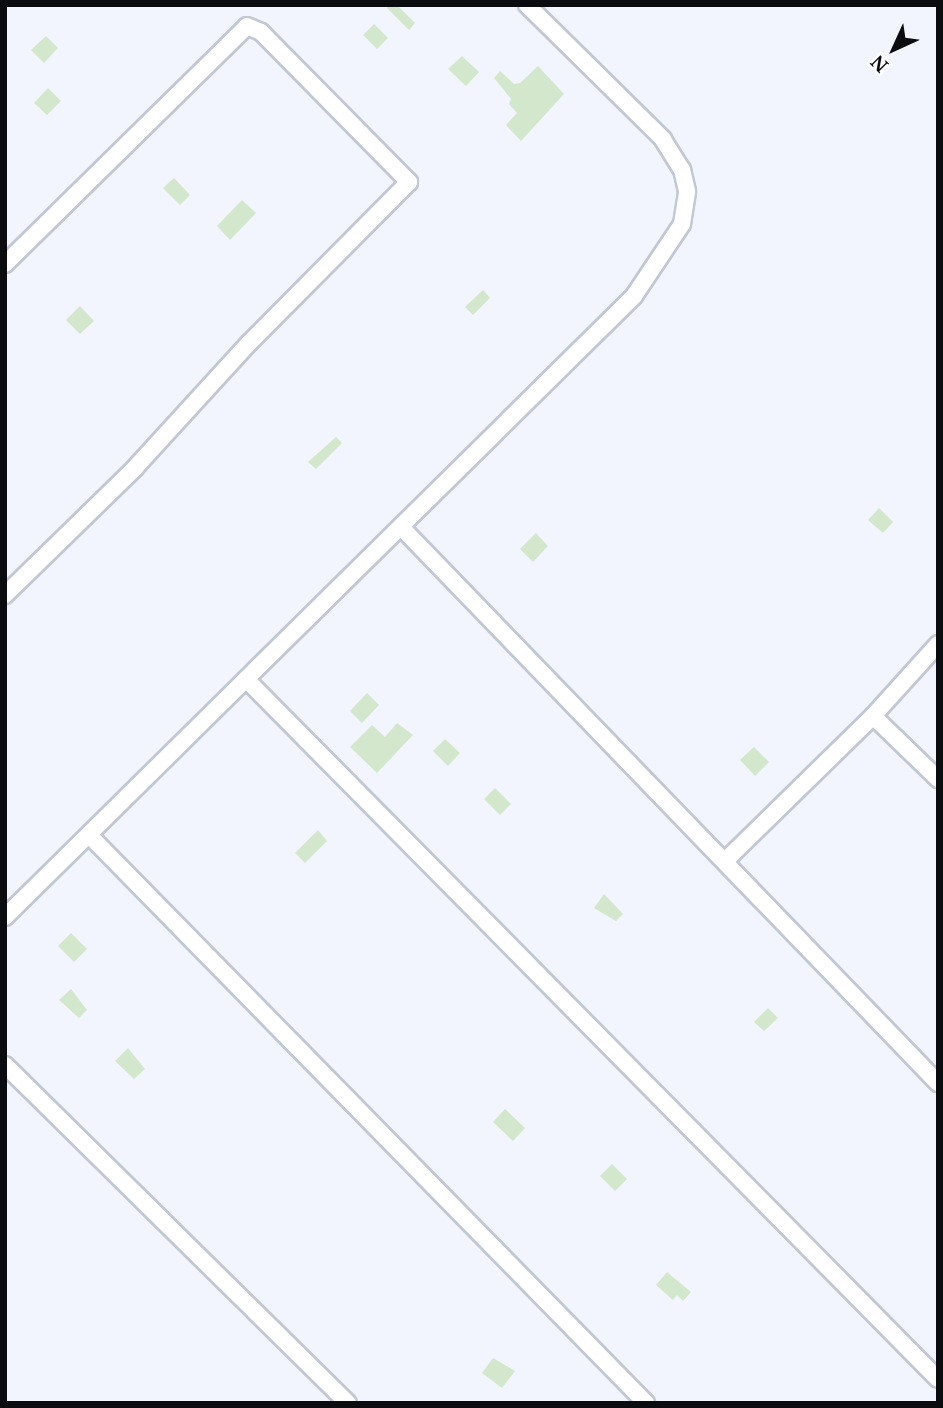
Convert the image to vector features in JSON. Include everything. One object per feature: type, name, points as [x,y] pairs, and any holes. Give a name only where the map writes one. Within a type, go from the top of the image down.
[{"type":"street","points":[[5,917],[634,296],[682,224],[687,191],[682,170],[663,139],[527,5]]},
{"type":"street","points":[[5,264],[247,26],[261,32],[409,182],[249,343],[135,468],[5,595]]},
{"type":"street","points":[[402,528],[938,1083]]},
{"type":"street","points":[[725,861],[873,716],[938,644]]},
{"type":"street","points":[[246,678],[938,1379]]},
{"type":"street","points":[[873,716],[938,779]]},
{"type":"street","points":[[89,835],[646,1403]]},
{"type":"street","points":[[5,1065],[348,1403]]},
{"type":"building","points":[[389,5],[397,5],[415,23],[409,30],[387,8]]},
{"type":"building","points":[[374,24],[388,38],[377,49],[363,35]]},
{"type":"building","points":[[46,36],[58,48],[44,63],[31,50]]},
{"type":"building","points":[[462,56],[479,72],[466,86],[448,69]]},
{"type":"building","points":[[538,66],[564,94],[521,141],[506,125],[517,113],[509,104],[511,99],[494,78],[500,71],[514,84],[520,83]]},
{"type":"building","points":[[48,88],[61,101],[47,115],[34,103]]},
{"type":"building","points":[[174,178],[190,195],[180,205],[163,188]]},
{"type":"building","points":[[242,200],[256,213],[230,240],[217,226]]},
{"type":"building","points":[[483,290],[490,298],[473,315],[465,307]]},
{"type":"building","points":[[80,306],[94,321],[80,334],[66,320]]},
{"type":"building","points":[[336,437],[342,443],[316,469],[308,462]]},
{"type":"building","points":[[879,508],[893,522],[883,533],[868,520]]},
{"type":"building","points":[[536,533],[548,546],[533,562],[520,549]]},
{"type":"building","points":[[367,693],[379,705],[362,723],[350,711]]},
{"type":"building","points":[[397,723],[413,735],[377,773],[350,747],[372,725],[385,737]]},
{"type":"building","points":[[445,739],[460,753],[448,766],[433,751]]},
{"type":"building","points":[[754,747],[769,762],[755,776],[740,760]]},
{"type":"building","points":[[495,788],[511,804],[500,815],[484,799]]},
{"type":"building","points":[[318,830],[327,841],[305,863],[295,853]]},
{"type":"building","points":[[604,894],[623,914],[616,921],[594,908]]},
{"type":"building","points":[[71,933],[87,949],[74,962],[58,946]]},
{"type":"building","points":[[71,989],[87,1010],[79,1018],[59,1000]]},
{"type":"building","points":[[768,1008],[778,1018],[764,1031],[754,1022]]},
{"type":"building","points":[[128,1048],[145,1069],[134,1079],[115,1061]]},
{"type":"building","points":[[505,1109],[525,1128],[513,1141],[493,1122]]},
{"type":"building","points":[[612,1164],[627,1179],[615,1191],[600,1176]]},
{"type":"building","points":[[667,1272],[691,1292],[683,1301],[677,1295],[673,1300],[656,1285]]},
{"type":"building","points":[[493,1358],[515,1371],[502,1388],[482,1373]]}]
